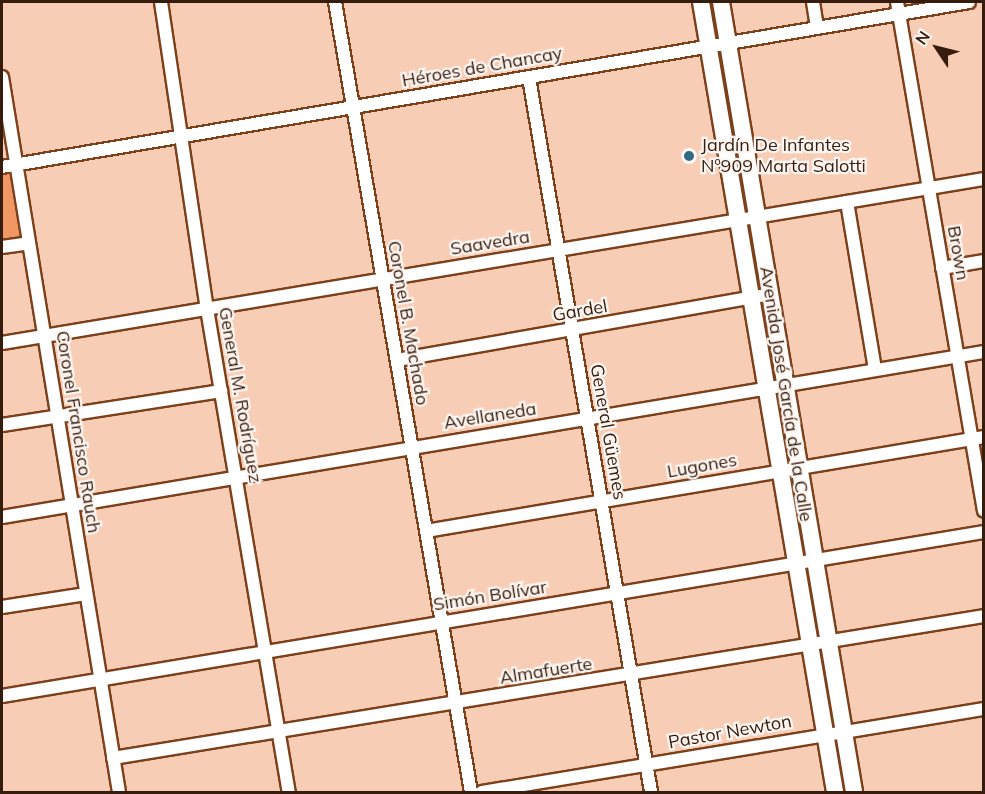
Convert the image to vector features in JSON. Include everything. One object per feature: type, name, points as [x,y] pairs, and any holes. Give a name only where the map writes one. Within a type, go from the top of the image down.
[{"type":"main road","name":"Avenida José García de la Calle","points":[[701,2],[835,792]]},
{"type":"main road","name":"Avenida José García de la Calle","points":[[721,2],[827,644],[854,792]]},
{"type":"street","name":"General M. Rodríguez","points":[[161,2],[207,309],[289,792]]},
{"type":"street","name":"Coronel B. Machado","points":[[335,2],[471,792]]},
{"type":"street","points":[[813,2],[817,28]]},
{"type":"street","name":"Héroes de Chancay","points":[[2,167],[817,28],[898,8],[969,2]]},
{"type":"street","name":"Brown","points":[[898,8],[957,356],[977,438],[984,511]]},
{"type":"street","name":"Coronel Francisco Rauch","points":[[2,78],[120,792]]},
{"type":"street","name":"General Güemes","points":[[529,78],[651,792]]},
{"type":"street","name":"Saavedra","points":[[2,343],[738,218],[984,179]]},
{"type":"street","points":[[847,202],[875,370]]},
{"type":"street","points":[[2,247],[29,243]]},
{"type":"street","points":[[942,268],[984,261]]},
{"type":"street","name":"Gardel","points":[[397,360],[572,331],[770,294]]},
{"type":"street","name":"Avellaneda","points":[[2,517],[765,386],[984,352]]},
{"type":"street","points":[[2,425],[221,391]]},
{"type":"street","name":"Lugones","points":[[426,531],[977,438]]},
{"type":"street","name":"Simón Bolívar","points":[[2,696],[617,593],[794,561],[984,532]]},
{"type":"street","points":[[2,607],[86,594]]},
{"type":"street","name":"Almafuerte","points":[[113,758],[827,644],[984,616]]},
{"type":"street","name":"Pastor Newton","points":[[482,792],[843,730],[984,709]]},
{"type":"shaded area","points":[[724,49],[750,199],[742,200],[715,51]]},
{"type":"shaded area","points":[[9,171],[20,237],[2,240],[2,172]]},
{"type":"shaded area","points":[[753,220],[764,288],[754,290],[743,222]]},
{"type":"shaded area","points":[[765,303],[777,371],[768,373],[756,305]]},
{"type":"shaded area","points":[[781,391],[793,460],[783,462],[771,393]]},
{"type":"shaded area","points":[[794,476],[806,544],[797,546],[785,478]]},
{"type":"shaded area","points":[[810,565],[822,634],[812,636],[800,567]]},
{"type":"shaded area","points":[[824,651],[836,719],[827,721],[815,653]]},
{"type":"place","name":"Jardín De Infantes Nº909 Marta Salotti","points":[[689,156]]}]
